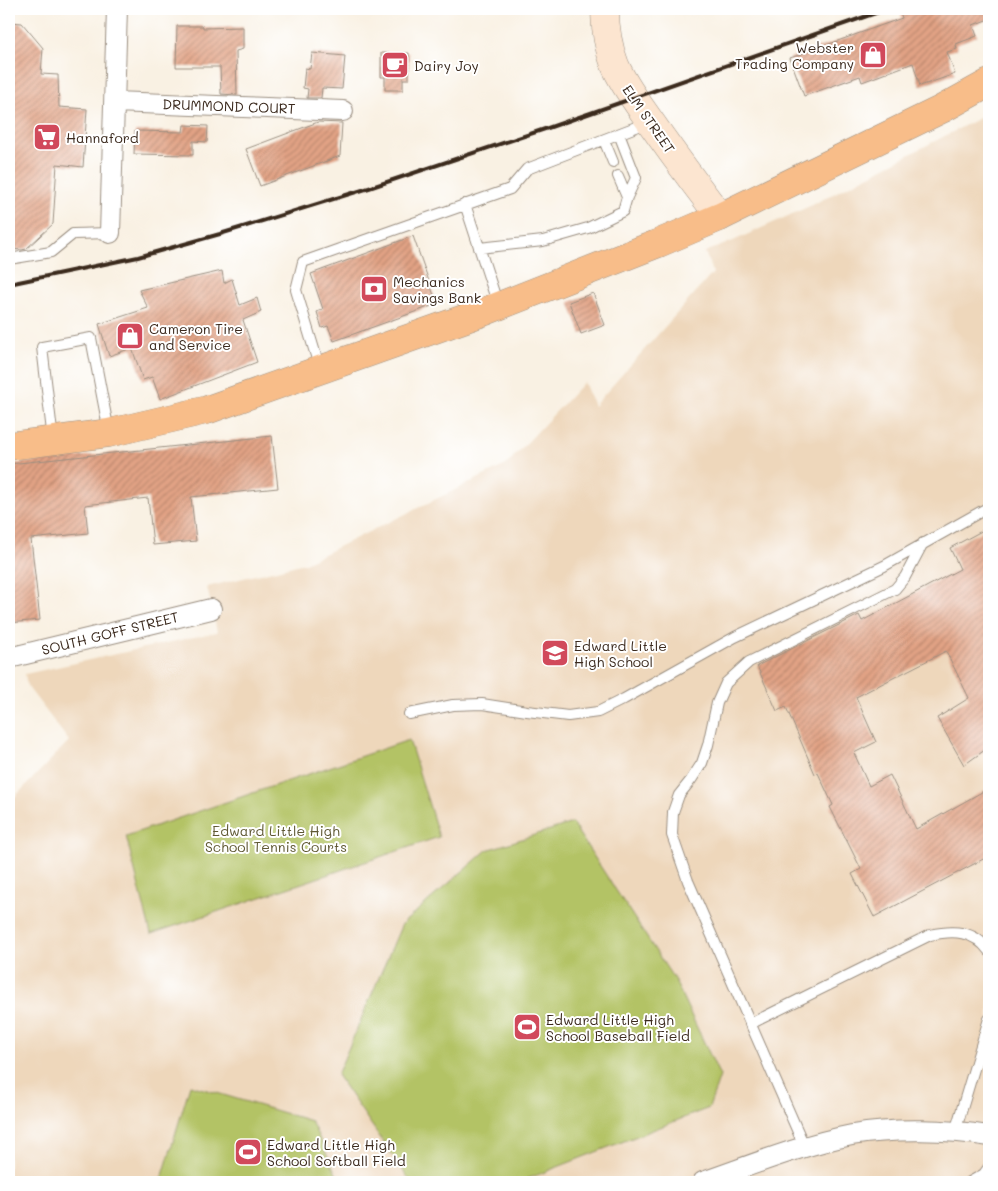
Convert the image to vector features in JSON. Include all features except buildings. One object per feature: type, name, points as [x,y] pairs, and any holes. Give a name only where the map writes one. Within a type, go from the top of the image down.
[{"type":"highway","points":[[9,446],[109,433],[207,410],[498,306],[720,217],[942,109],[989,83]]},
{"type":"main road","name":"ELM STREET","points":[[605,9],[607,38],[615,65],[625,84],[650,122],[720,217]]},
{"type":"street","points":[[110,233],[117,9]]},
{"type":"street","name":"DRUMMOND COURT","points":[[115,102],[343,111]]},
{"type":"street","name":"SOUTH GOFF STREET","points":[[9,658],[211,609]]},
{"type":"street","points":[[703,1182],[805,1148],[853,1135],[925,1130],[989,1136]]},
{"type":"lane","points":[[320,370],[296,290],[303,262],[510,189],[527,169],[650,122]]},
{"type":"lane","points":[[479,248],[543,241],[588,228],[623,211],[636,178],[620,134]]},
{"type":"lane","points":[[604,140],[613,162]]},
{"type":"lane","points":[[618,176],[627,197]]},
{"type":"lane","points":[[465,204],[498,306]]},
{"type":"lane","points":[[9,258],[51,252],[73,234],[110,233]]},
{"type":"lane","points":[[53,441],[42,348],[91,338],[109,433]]},
{"type":"lane","points":[[409,714],[452,705],[482,704],[527,712],[568,716],[598,712],[735,636],[884,566],[989,507]]},
{"type":"lane","points":[[805,1148],[678,854],[672,835],[673,812],[679,795],[702,763],[717,703],[726,682],[749,662],[896,589],[924,544]]},
{"type":"lane","points":[[750,1024],[930,935],[947,931],[960,932],[974,936],[989,951]]},
{"type":"lane","points":[[955,1132],[989,1019]]},
{"type":"lane","points":[[970,1182],[984,1174],[989,1167]]},
{"type":"shaded area","name":"Edward Little High School","points":[[989,113],[989,1182],[9,1182],[9,803],[69,741],[27,686],[25,674],[217,632],[207,587],[305,563],[506,465],[584,382],[594,406],[713,273],[705,252],[810,206]]},
{"type":"green space","name":"Edward Little High School Tennis Courts","points":[[409,740],[439,837],[151,934],[126,836]]},
{"type":"green space","name":"Edward Little High School Baseball Field","points":[[572,823],[674,979],[720,1076],[709,1108],[519,1182],[411,1182],[337,1075],[402,924],[487,850]]},
{"type":"green space","name":"Edward Little High School Softball Field","points":[[190,1085],[311,1121],[340,1182],[161,1182]]},
{"type":"railway","points":[[9,284],[138,257],[369,188],[545,129],[887,9]]},
{"type":"place","name":"Webster Trading Company","points":[[873,55]]},
{"type":"place","name":"Dairy Joy","points":[[395,65]]},
{"type":"place","name":"Hannaford","points":[[47,137]]},
{"type":"place","name":"Mechanics Savings Bank","points":[[374,289]]},
{"type":"place","name":"Cameron Tire and Service","points":[[130,336]]},
{"type":"place","name":"Edward Little High School","points":[[555,653]]},
{"type":"place","name":"Edward Little High School Baseball Field","points":[[527,1027]]},
{"type":"place","name":"Edward Little High School Softball Field","points":[[248,1152]]}]
